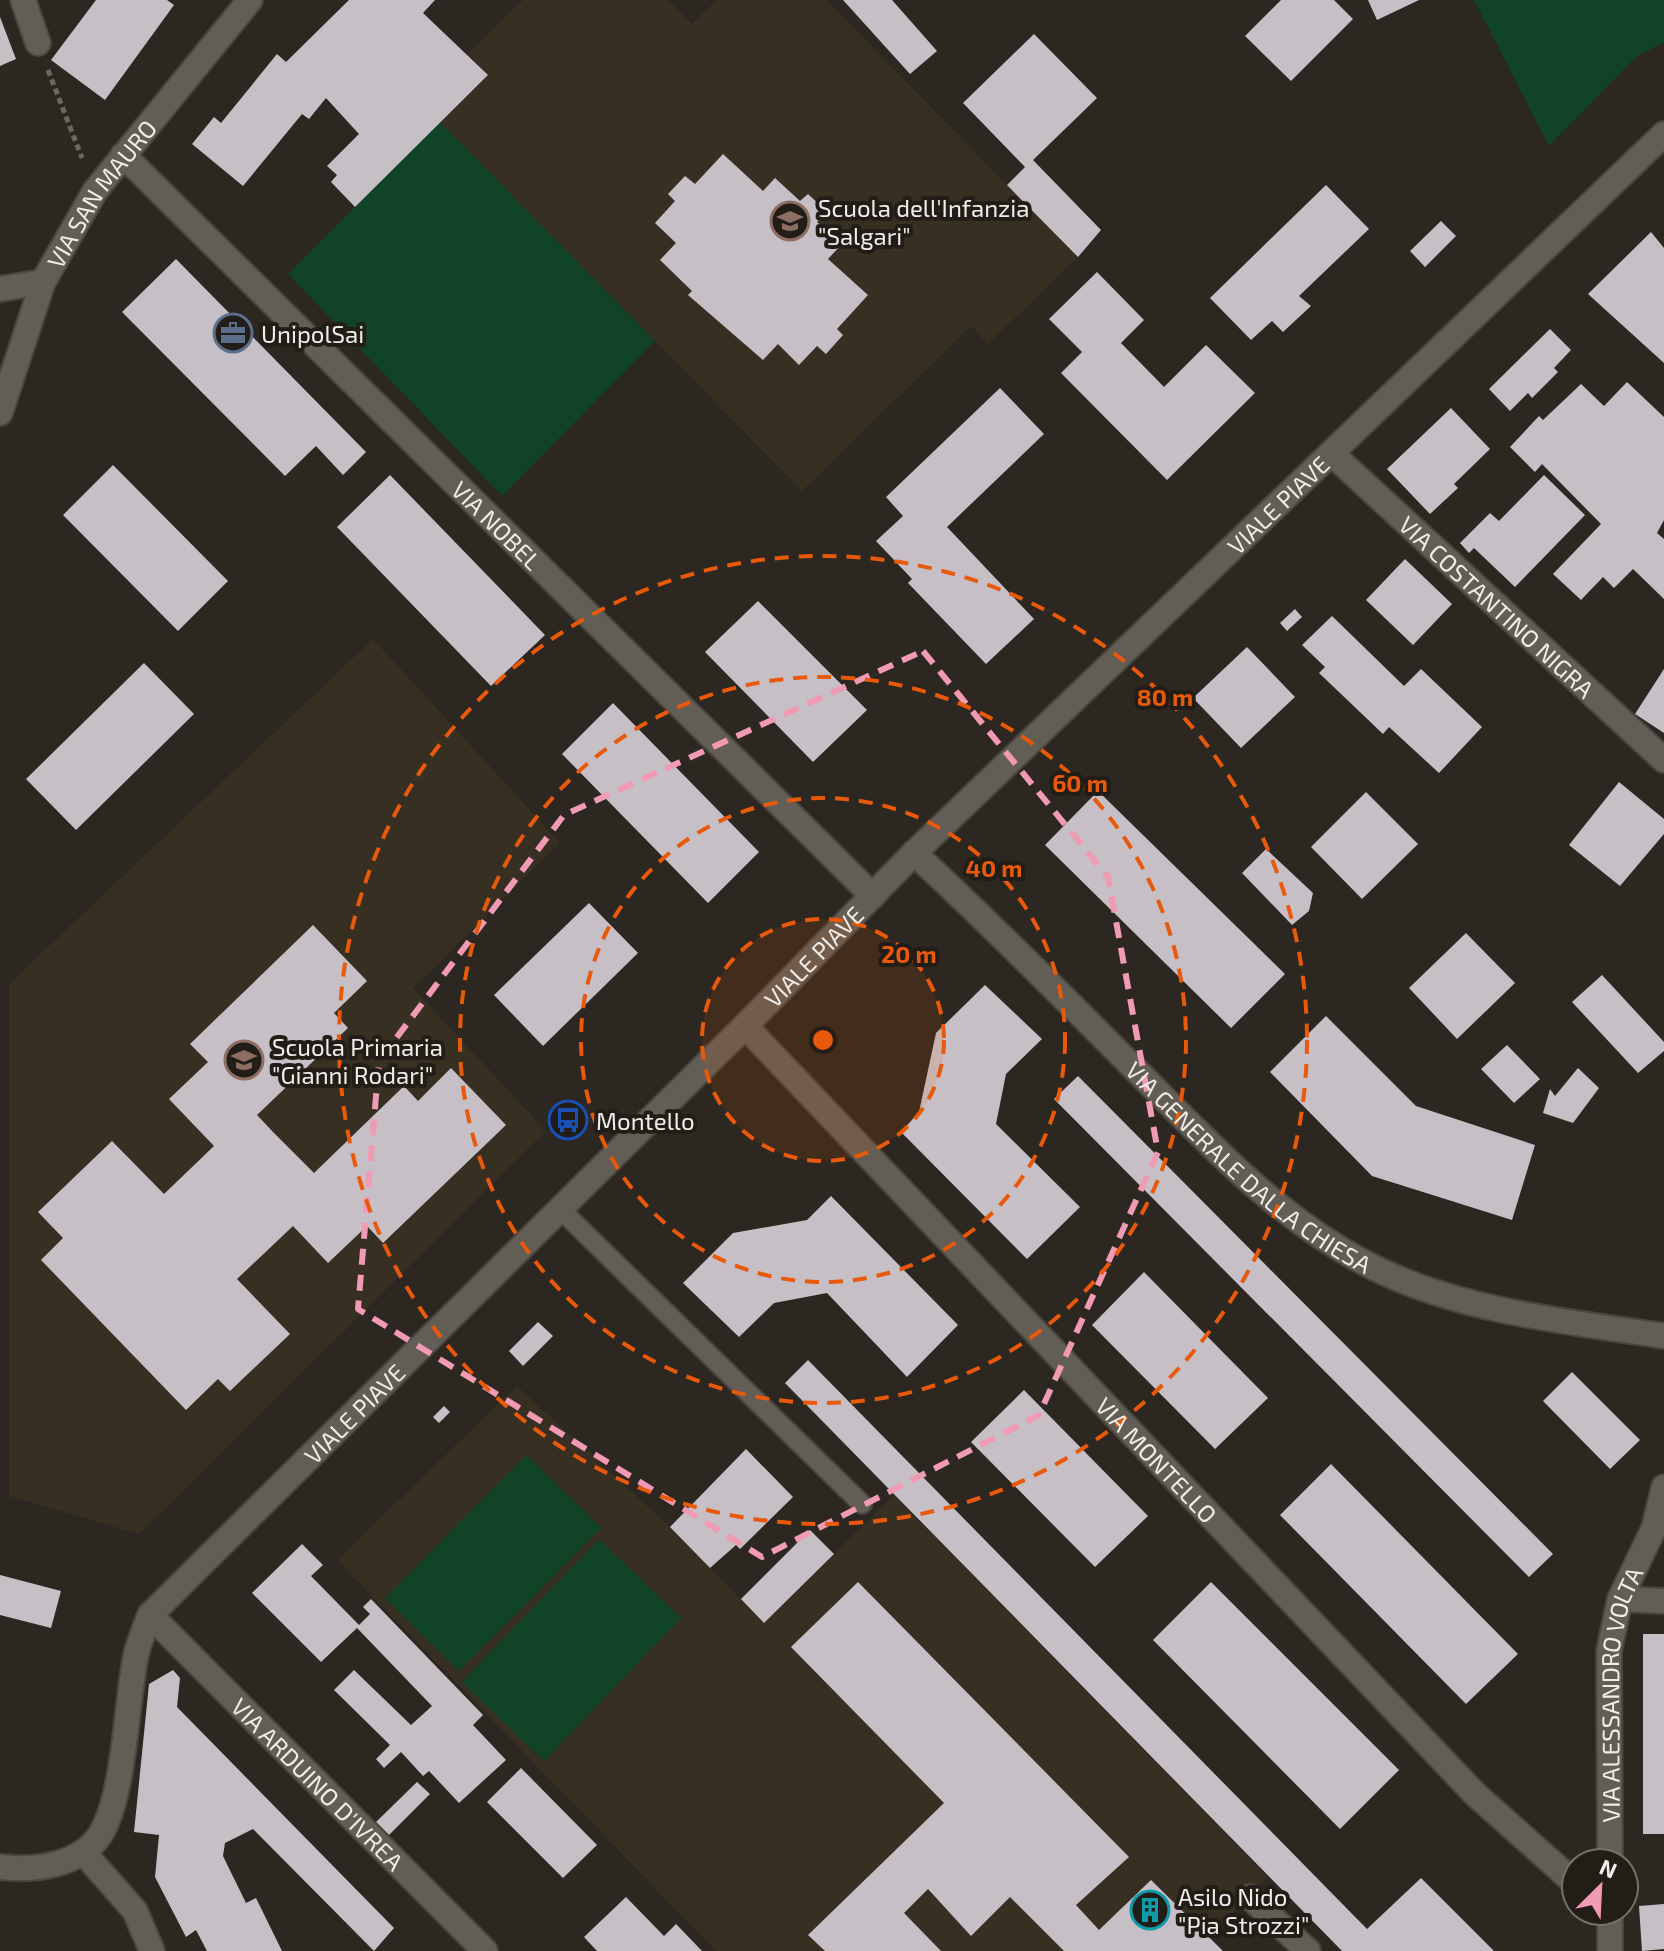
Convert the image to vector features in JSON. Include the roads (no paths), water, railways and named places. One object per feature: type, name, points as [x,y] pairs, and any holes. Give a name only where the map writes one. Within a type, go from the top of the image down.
[{"type":"street","points":[[23,0],[38,43]]},
{"type":"street","name":"VIA SAN MAURO","points":[[0,413],[43,282],[95,191],[250,0]]},
{"type":"street","name":"VIALE PIAVE","points":[[83,1852],[100,1835],[113,1801],[136,1652],[150,1615],[745,1026],[914,853],[1664,134]]},
{"type":"street","name":"VIA NOBEL","points":[[123,155],[873,896]]},
{"type":"street","points":[[0,289],[43,282]]},
{"type":"street","name":"VIA COSTANTINO NIGRA","points":[[1331,453],[1664,760]]},
{"type":"street","name":"VIA GENERALE DALLA CHIESA","points":[[914,853],[986,919],[1264,1197],[1339,1249],[1383,1272],[1433,1291],[1482,1304],[1664,1336]]},
{"type":"street","name":"VIA MONTELLO","points":[[745,1026],[1475,1794],[1560,1870]]},
{"type":"street","name":"VIA ALESSANDRO VOLTA","points":[[1610,1847],[1609,1651],[1620,1599],[1654,1528],[1664,1487]]},
{"type":"street","points":[[1620,1599],[1664,1601]]},
{"type":"street","name":"VIA ARDUINO D'IVREA","points":[[150,1615],[485,1951]]},
{"type":"street","points":[[0,1867],[42,1869],[83,1852],[135,1911],[152,1951]]},
{"type":"street","points":[[1250,1897],[1308,1951]]},
{"type":"street","points":[[1609,1927],[1610,1951]]},
{"type":"lane","points":[[560,1209],[862,1504]]},
{"type":"place","name":"Scuola dell'Infanzia \"Salgari\"","points":[[790,221]]},
{"type":"place","name":"UnipolSai","points":[[233,333]]},
{"type":"place","name":"Scuola Primaria \"Gianni Rodari\"","points":[[244,1060]]},
{"type":"place","name":"Montello","points":[[568,1120]]},
{"type":"place","name":"Asilo Nido \"Pia Strozzi\"","points":[[1150,1910]]}]
